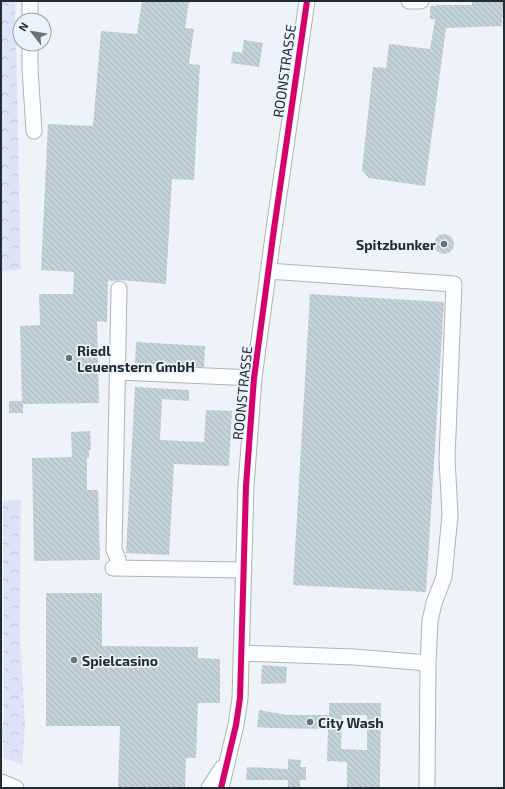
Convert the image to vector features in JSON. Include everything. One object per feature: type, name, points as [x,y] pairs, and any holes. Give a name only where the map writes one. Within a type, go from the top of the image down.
[{"type":"street","points":[[30,1],[30,12]]},
{"type":"street","name":"ROONSTRASSE","points":[[221,788],[236,725],[240,698],[246,478],[254,378],[307,1]]},
{"type":"street","points":[[409,1],[421,1]]},
{"type":"street","points":[[30,52],[34,131]]},
{"type":"street","points":[[268,271],[454,284],[446,458],[450,515],[444,577],[434,603],[430,621],[428,663],[427,788]]},
{"type":"street","points":[[120,289],[114,550],[118,559],[115,568],[244,570]]},
{"type":"street","points":[[118,372],[254,378]]},
{"type":"street","points":[[241,653],[354,657],[428,663]]},
{"type":"street","points":[[209,788],[215,776],[228,761]]},
{"type":"street","points":[[1,782],[16,788]]},
{"type":"green space","points":[[1,1],[15,1],[15,12],[12,12],[12,52],[16,52],[21,270],[1,271]]},
{"type":"green space","points":[[21,500],[20,633],[25,726],[22,765],[4,758],[2,732],[4,717],[3,501]]},
{"type":"building","points":[[142,1],[189,1],[185,28],[194,29],[189,64],[200,65],[194,180],[172,179],[166,284],[120,280],[108,281],[107,322],[97,321],[99,403],[23,404],[23,413],[9,413],[9,401],[22,401],[20,326],[40,325],[39,294],[73,294],[74,272],[41,270],[48,124],[93,126],[101,31],[137,34]]},
{"type":"building","points":[[472,1],[504,1],[504,17],[502,17],[502,26],[446,28],[425,186],[369,178],[362,170],[373,67],[386,68],[389,44],[430,49],[435,19],[430,19],[430,6],[472,5]]},
{"type":"building","points":[[244,40],[263,43],[259,67],[231,63],[233,51],[242,53]]},
{"type":"building","name":"Spitzbunker","points":[[440,234],[448,234],[454,240],[454,248],[448,254],[440,254],[434,248],[434,240]]},
{"type":"building","points":[[310,294],[444,302],[426,592],[293,585]]},
{"type":"building","points":[[136,342],[205,346],[204,367],[135,363]]},
{"type":"building","points":[[135,387],[189,390],[189,401],[162,399],[160,440],[204,442],[206,410],[232,411],[229,466],[174,464],[169,555],[126,553]]},
{"type":"building","points":[[90,431],[91,450],[89,450],[89,458],[87,458],[87,490],[98,490],[100,560],[34,561],[32,458],[72,457],[71,432]]},
{"type":"building","points":[[46,593],[102,593],[102,646],[198,647],[198,658],[220,659],[220,703],[198,703],[196,758],[186,758],[185,788],[118,788],[120,726],[46,726]]},
{"type":"building","points":[[262,665],[287,667],[286,683],[261,684]]},
{"type":"building","points":[[329,703],[381,703],[380,787],[347,788],[347,762],[327,761],[328,729],[257,727],[259,710],[287,715],[329,715]],"holes":[[[342,715],[367,715],[367,750],[341,749]]]},
{"type":"building","points":[[288,759],[301,760],[300,767],[306,767],[306,780],[300,780],[300,788],[288,788],[288,780],[246,780],[247,767],[288,769]]},
{"type":"cycle path","points":[[221,788],[236,725],[240,698],[246,486],[254,378],[307,1]]},
{"type":"place","name":"Spitzbunker","points":[[444,244]]},
{"type":"place","name":"Riedl Leuenstern GmbH","points":[[69,358]]},
{"type":"place","name":"Spielcasino","points":[[74,660]]},
{"type":"place","name":"City Wash","points":[[310,722]]}]
